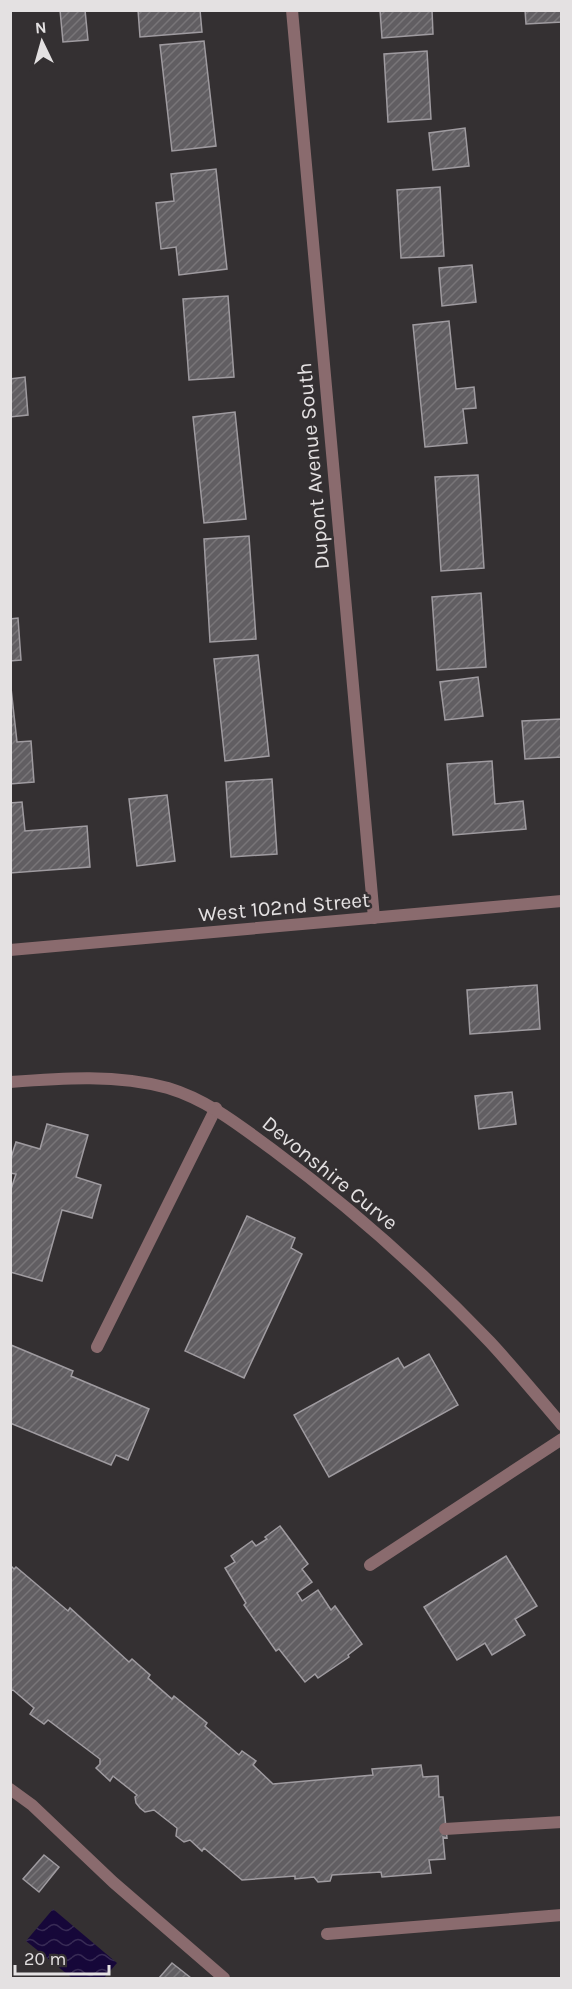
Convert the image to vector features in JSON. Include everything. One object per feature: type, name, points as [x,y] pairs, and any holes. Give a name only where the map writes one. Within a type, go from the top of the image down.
[{"type":"street","name":"Dupont Avenue South","points":[[292,10],[374,918]]},
{"type":"street","name":"West 102nd Street","points":[[10,950],[561,901]]},
{"type":"street","name":"Devonshire Curve","points":[[10,1082],[68,1077],[119,1079],[169,1088],[216,1108],[314,1180],[403,1258],[490,1343],[561,1425]]},
{"type":"street","points":[[97,1347],[216,1108]]},
{"type":"street","points":[[370,1565],[561,1439]]},
{"type":"street","points":[[10,1788],[32,1805],[113,1882],[224,1978]]},
{"type":"street","points":[[445,1829],[561,1822]]},
{"type":"street","points":[[327,1934],[561,1915]]},
{"type":"water","points":[[53,1909],[117,1963],[104,1978],[72,1978],[26,1941]]},
{"type":"building","points":[[60,10],[85,10],[88,40],[63,42]]},
{"type":"building","points":[[138,10],[200,10],[202,32],[140,37]]},
{"type":"building","points":[[380,10],[432,10],[433,34],[382,38]]},
{"type":"building","points":[[525,10],[562,10],[562,22],[526,24]]},
{"type":"building","points":[[204,41],[216,146],[172,151],[160,45]]},
{"type":"building","points":[[427,51],[431,119],[388,122],[384,54]]},
{"type":"building","points":[[465,128],[469,166],[433,170],[429,133]]},
{"type":"building","points":[[216,169],[227,269],[179,275],[176,247],[161,249],[156,203],[174,201],[171,174]]},
{"type":"building","points":[[440,187],[444,256],[401,258],[397,190]]},
{"type":"building","points":[[472,265],[476,302],[442,306],[439,268]]},
{"type":"building","points":[[228,296],[234,377],[189,380],[183,299]]},
{"type":"building","points":[[449,321],[456,389],[474,387],[476,408],[463,409],[467,443],[425,447],[413,325]]},
{"type":"building","points":[[25,377],[28,415],[10,417],[10,379]]},
{"type":"building","points":[[235,412],[246,519],[204,523],[193,417]]},
{"type":"building","points":[[478,475],[484,568],[441,571],[435,477]]},
{"type":"building","points":[[249,536],[256,639],[210,642],[204,539]]},
{"type":"building","points":[[481,593],[486,667],[437,670],[432,597]]},
{"type":"building","points":[[18,618],[21,660],[10,661],[10,619]]},
{"type":"building","points":[[258,655],[269,756],[225,761],[214,659]]},
{"type":"building","points":[[478,677],[483,716],[445,720],[440,682]]},
{"type":"building","points":[[10,679],[17,742],[31,741],[34,782],[10,784]]},
{"type":"building","points":[[561,719],[562,757],[525,759],[522,721]]},
{"type":"building","points":[[492,761],[495,804],[523,801],[526,829],[453,835],[447,764]]},
{"type":"building","points":[[272,779],[277,854],[231,857],[226,782]]},
{"type":"building","points":[[167,795],[175,861],[137,866],[129,799]]},
{"type":"building","points":[[22,802],[25,831],[87,826],[90,867],[10,873],[10,803]]},
{"type":"building","points":[[537,985],[540,1029],[470,1034],[467,990]]},
{"type":"building","points":[[512,1092],[516,1124],[479,1129],[475,1096]]},
{"type":"building","points":[[47,1124],[88,1135],[76,1177],[101,1185],[92,1218],[62,1210],[42,1281],[10,1272],[10,1192],[16,1174],[10,1173],[10,1161],[16,1142],[40,1149]]},
{"type":"building","points":[[247,1216],[295,1238],[291,1248],[302,1254],[244,1378],[185,1351]]},
{"type":"building","points":[[11,1345],[73,1371],[71,1376],[149,1409],[128,1460],[116,1455],[111,1465],[10,1423]]},
{"type":"building","points":[[429,1354],[458,1405],[329,1477],[294,1415],[398,1358],[404,1368]]},
{"type":"building","points":[[280,1526],[308,1564],[302,1569],[312,1582],[297,1593],[302,1601],[318,1590],[331,1610],[335,1606],[362,1644],[348,1655],[349,1657],[318,1678],[315,1674],[305,1682],[279,1649],[276,1651],[244,1605],[246,1603],[225,1568],[235,1562],[231,1556],[252,1541],[256,1546]]},
{"type":"building","points":[[506,1556],[537,1606],[515,1619],[525,1635],[492,1655],[485,1643],[457,1660],[424,1607]]},
{"type":"building","points":[[10,1565],[14,1569],[16,1567],[68,1611],[70,1608],[129,1662],[132,1659],[150,1675],[148,1678],[172,1699],[174,1696],[207,1723],[205,1726],[239,1755],[242,1751],[256,1761],[253,1765],[273,1784],[373,1775],[372,1769],[421,1765],[423,1777],[438,1776],[439,1797],[443,1797],[447,1838],[443,1837],[445,1859],[429,1860],[431,1873],[382,1877],[381,1872],[332,1875],[330,1881],[318,1882],[314,1877],[295,1879],[295,1876],[242,1880],[204,1848],[202,1851],[190,1840],[184,1842],[176,1836],[177,1828],[154,1810],[145,1812],[136,1803],[137,1795],[113,1776],[110,1781],[96,1768],[100,1764],[100,1759],[48,1720],[44,1724],[30,1714],[34,1708],[13,1690],[10,1691]]},
{"type":"building","points":[[44,1855],[59,1867],[39,1892],[23,1879]]},
{"type":"building","points":[[172,1963],[191,1978],[159,1978]]}]
